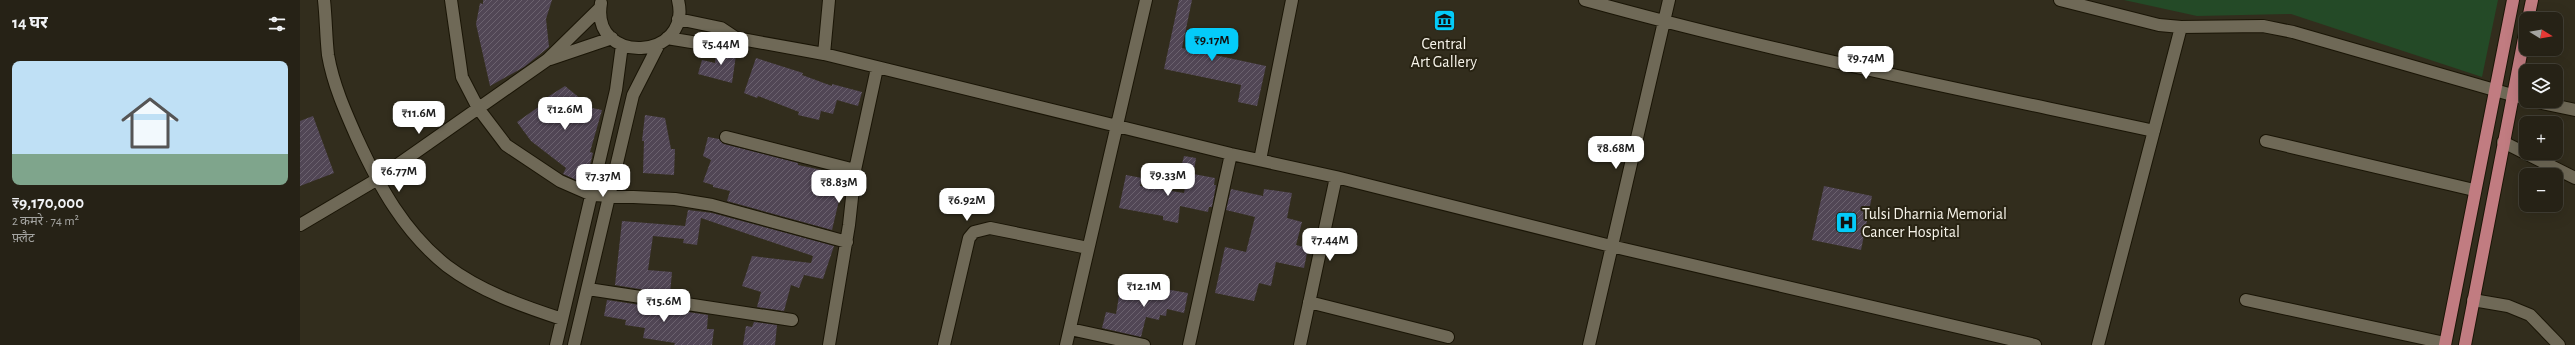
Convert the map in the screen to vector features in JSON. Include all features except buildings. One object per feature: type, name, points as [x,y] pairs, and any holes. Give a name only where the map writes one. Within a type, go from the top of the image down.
[{"type":"main road","points":[[2445,344],[2474,190],[2513,0]]},
{"type":"main road","points":[[2529,12],[2532,0]]},
{"type":"main road","points":[[2464,345],[2520,56]]},
{"type":"street","points":[[324,0],[328,55],[340,99],[376,180],[398,214],[421,241],[447,266],[488,290],[525,307],[562,318]]},
{"type":"street","points":[[451,0],[462,77],[478,108],[506,145],[560,181],[592,195],[675,199],[712,205],[847,242]]},
{"type":"street","points":[[824,54],[829,0]]},
{"type":"street","points":[[1066,345],[1146,0]]},
{"type":"street","points":[[1260,160],[1292,0]]},
{"type":"street","points":[[1585,0],[1664,22],[2154,131]]},
{"type":"street","points":[[1589,345],[1610,246],[1669,0]]},
{"type":"street","points":[[2060,0],[2159,25],[2181,27],[2262,26],[2293,32],[2519,98]]},
{"type":"street","points":[[574,345],[633,95],[663,41],[678,18],[680,2]]},
{"type":"street","points":[[300,225],[376,180],[547,60],[601,4]]},
{"type":"street","points":[[601,4],[603,25],[617,42],[633,49],[646,49],[663,41],[710,45],[736,38]]},
{"type":"street","points":[[678,18],[721,28],[736,38],[824,54],[1232,154],[1336,177],[1610,246],[2035,345]]},
{"type":"street","points":[[2098,345],[2181,27]]},
{"type":"street","points":[[547,60],[617,42]]},
{"type":"street","points":[[556,345],[616,90],[617,42]]},
{"type":"street","points":[[829,345],[847,242],[855,170],[877,68]]},
{"type":"street","points":[[2563,107],[2575,110]]},
{"type":"street","points":[[726,137],[855,170]]},
{"type":"street","points":[[2266,141],[2474,190]]},
{"type":"street","points":[[2503,142],[2575,178]]},
{"type":"street","points":[[1189,345],[1232,154]]},
{"type":"street","points":[[1300,345],[1336,177]]},
{"type":"street","points":[[944,345],[964,254],[969,238],[974,232],[990,228],[1088,248]]},
{"type":"street","points":[[588,289],[792,320]]},
{"type":"street","points":[[2246,300],[2445,344]]},
{"type":"street","points":[[2473,300],[2508,306],[2530,315],[2559,345]]},
{"type":"street","points":[[1309,302],[1448,337]]},
{"type":"street","points":[[1070,329],[1144,345]]},
{"type":"green space","points":[[2124,0],[2498,0],[2482,77],[2291,14],[2197,16]]},
{"type":"place","name":"Central Art Gallery","points":[[1444,21]]},
{"type":"place","name":"Tulsi Dharnia Memorial Cancer Hospital","points":[[1846,223]]}]
